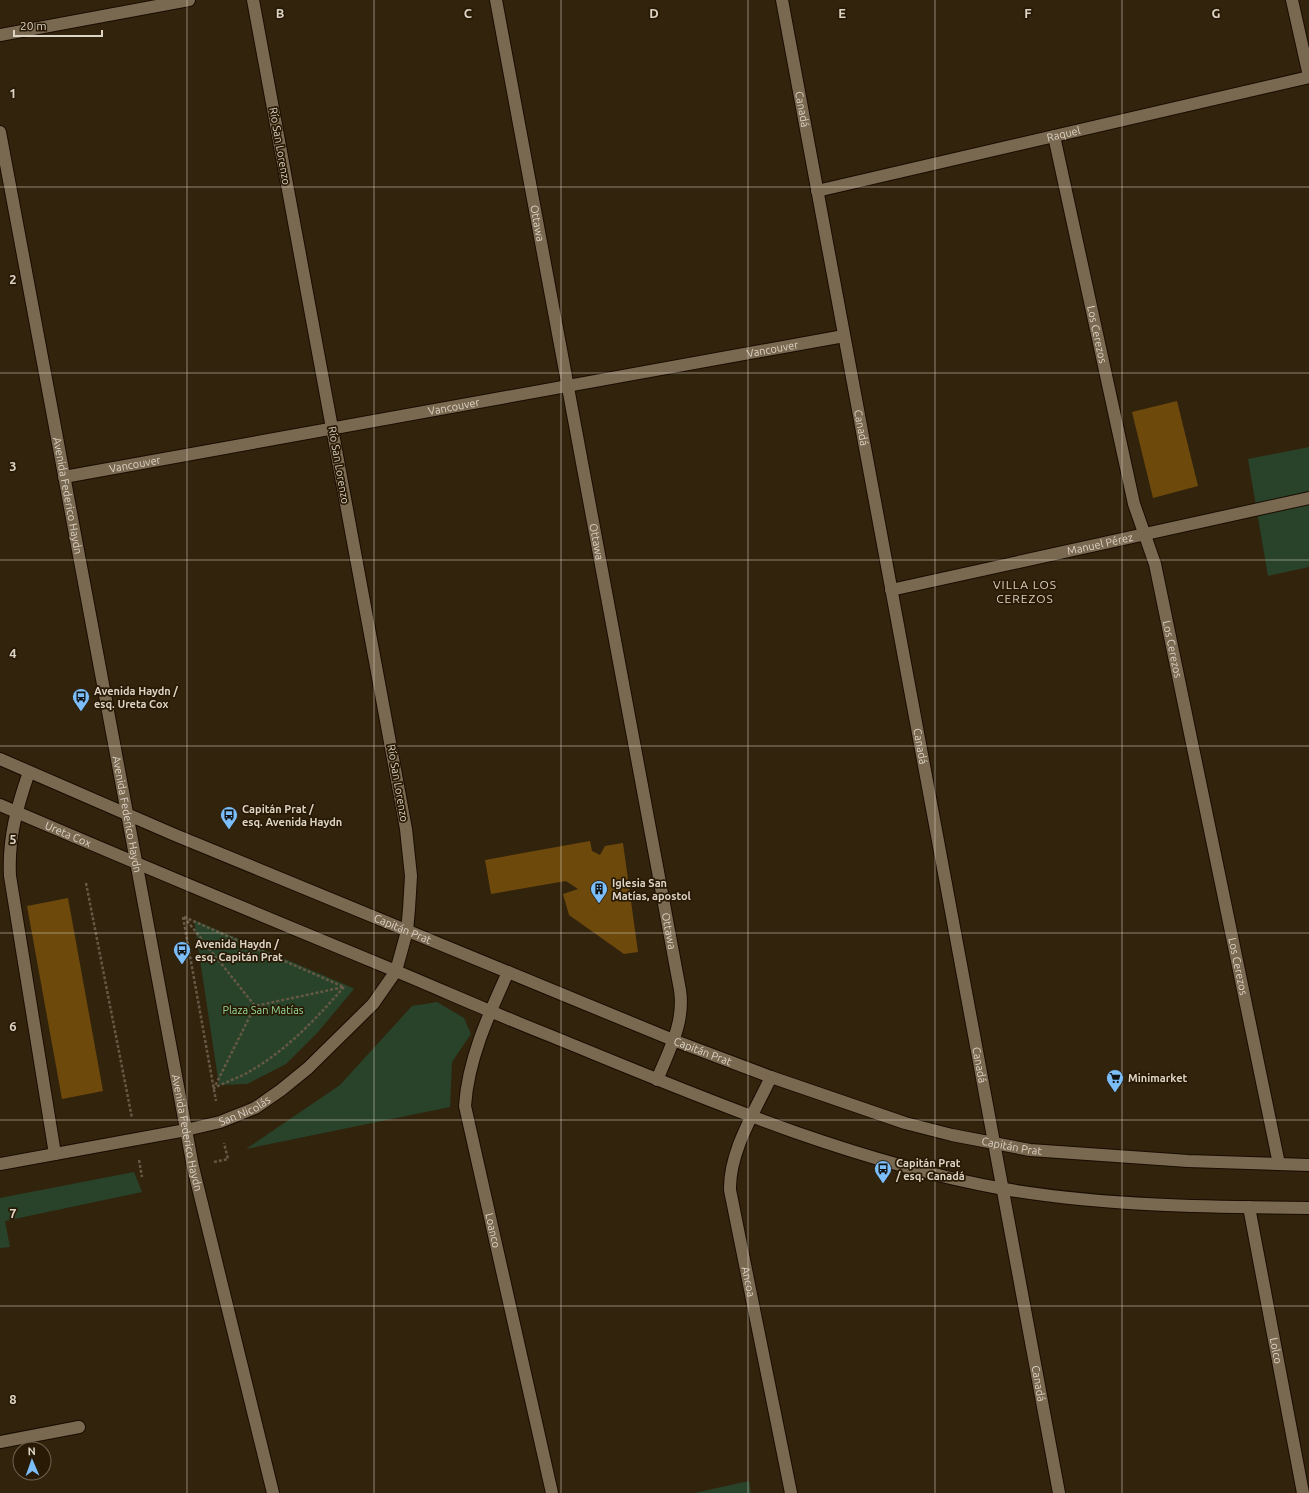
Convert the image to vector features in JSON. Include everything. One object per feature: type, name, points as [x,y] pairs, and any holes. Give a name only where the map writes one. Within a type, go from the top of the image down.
[{"type":"street","points":[[0,34],[189,0]]},
{"type":"street","name":"Río San Lorenzo","points":[[253,0],[406,829],[411,876],[407,931]]},
{"type":"street","name":"Ottawa","points":[[496,0],[680,990],[681,1015],[678,1030],[657,1080]]},
{"type":"street","name":"Canadá","points":[[782,0],[1059,1493]]},
{"type":"street","points":[[1292,0],[1309,77]]},
{"type":"street","name":"Raquel","points":[[817,191],[1309,77]]},
{"type":"street","name":"Avenida Federico Haydn","points":[[0,132],[193,1167],[273,1493]]},
{"type":"street","name":"Los Cerezos","points":[[1054,136],[1134,504],[1155,564],[1279,1164]]},
{"type":"street","name":"Vancouver","points":[[64,477],[844,336]]},
{"type":"street","name":"Manuel Pérez","points":[[891,590],[1309,498]]},
{"type":"street","points":[[0,759],[127,815]]},
{"type":"street","points":[[29,772],[16,812],[9,856],[10,876],[55,1154]]},
{"type":"street","name":"Ureta Cox","points":[[0,805],[136,863]]},
{"type":"street","name":"Capitán Prat","points":[[127,815],[674,1040],[771,1077],[906,1123],[994,1144],[1068,1154],[1188,1161],[1309,1165]]},
{"type":"street","points":[[136,863],[396,971],[490,1012],[657,1080],[752,1117],[854,1151],[917,1169],[1003,1189],[1101,1201],[1309,1208]]},
{"type":"street","name":"San Nicolás","points":[[0,1164],[186,1130],[220,1122],[256,1108],[308,1068],[373,1004],[396,971],[407,931]]},
{"type":"street","name":"Loanco","points":[[508,972],[490,1012],[468,1079],[465,1106],[552,1493]]},
{"type":"street","name":"Ancoa","points":[[771,1077],[733,1160],[730,1174],[730,1190],[791,1493]]},
{"type":"street","name":"Lolco","points":[[1249,1207],[1303,1493]]},
{"type":"street","points":[[0,1442],[79,1427]]},
{"type":"path","points":[[86,883],[136,1139],[142,1177]]},
{"type":"path","points":[[183,917],[344,987]]},
{"type":"path","points":[[183,917],[255,1006]]},
{"type":"path","points":[[183,917],[228,1159],[193,1167]]},
{"type":"path","points":[[255,1006],[344,987]]},
{"type":"path","points":[[214,1088],[245,1074],[278,1052],[313,1023],[344,987]]},
{"type":"path","points":[[214,1088],[255,1006]]},
{"type":"green space","points":[[1309,447],[1309,567],[1268,576],[1248,459]]},
{"type":"green space","name":"Plaza San Matías","points":[[194,920],[354,989],[318,1032],[286,1064],[247,1084],[219,1085]]},
{"type":"green space","points":[[437,1002],[464,1018],[471,1034],[452,1062],[450,1107],[246,1149],[340,1085],[412,1006]]},
{"type":"green space","points":[[134,1172],[142,1192],[5,1221],[10,1247],[0,1248],[0,1198]]},
{"type":"green space","points":[[749,1481],[751,1493],[694,1493]]},
{"type":"building","points":[[1177,401],[1198,486],[1153,498],[1132,412]]},
{"type":"building","name":"Iglesia San Matías, apostol","points":[[590,841],[592,851],[600,855],[605,846],[623,843],[638,952],[624,954],[569,915],[563,894],[578,889],[566,881],[491,894],[485,860]]},
{"type":"building","points":[[68,898],[103,1091],[62,1099],[27,906]]},
{"type":"place","name":"Avenida Haydn / esq. Ureta Cox","points":[[81,712]]},
{"type":"place","name":"Capitán Prat / esq. Avenida Haydn","points":[[229,830]]},
{"type":"place","name":"Iglesia San Matías, apostol","points":[[599,904]]},
{"type":"place","name":"Avenida Haydn / esq. Capitán Prat","points":[[182,965]]},
{"type":"place","name":"Minimarket","points":[[1115,1093]]},
{"type":"place","name":"Capitán Prat / esq. Canadá","points":[[883,1184]]},
{"type":"district","name":"VILLA LOS CEREZOS","points":[[1025,591]]}]
